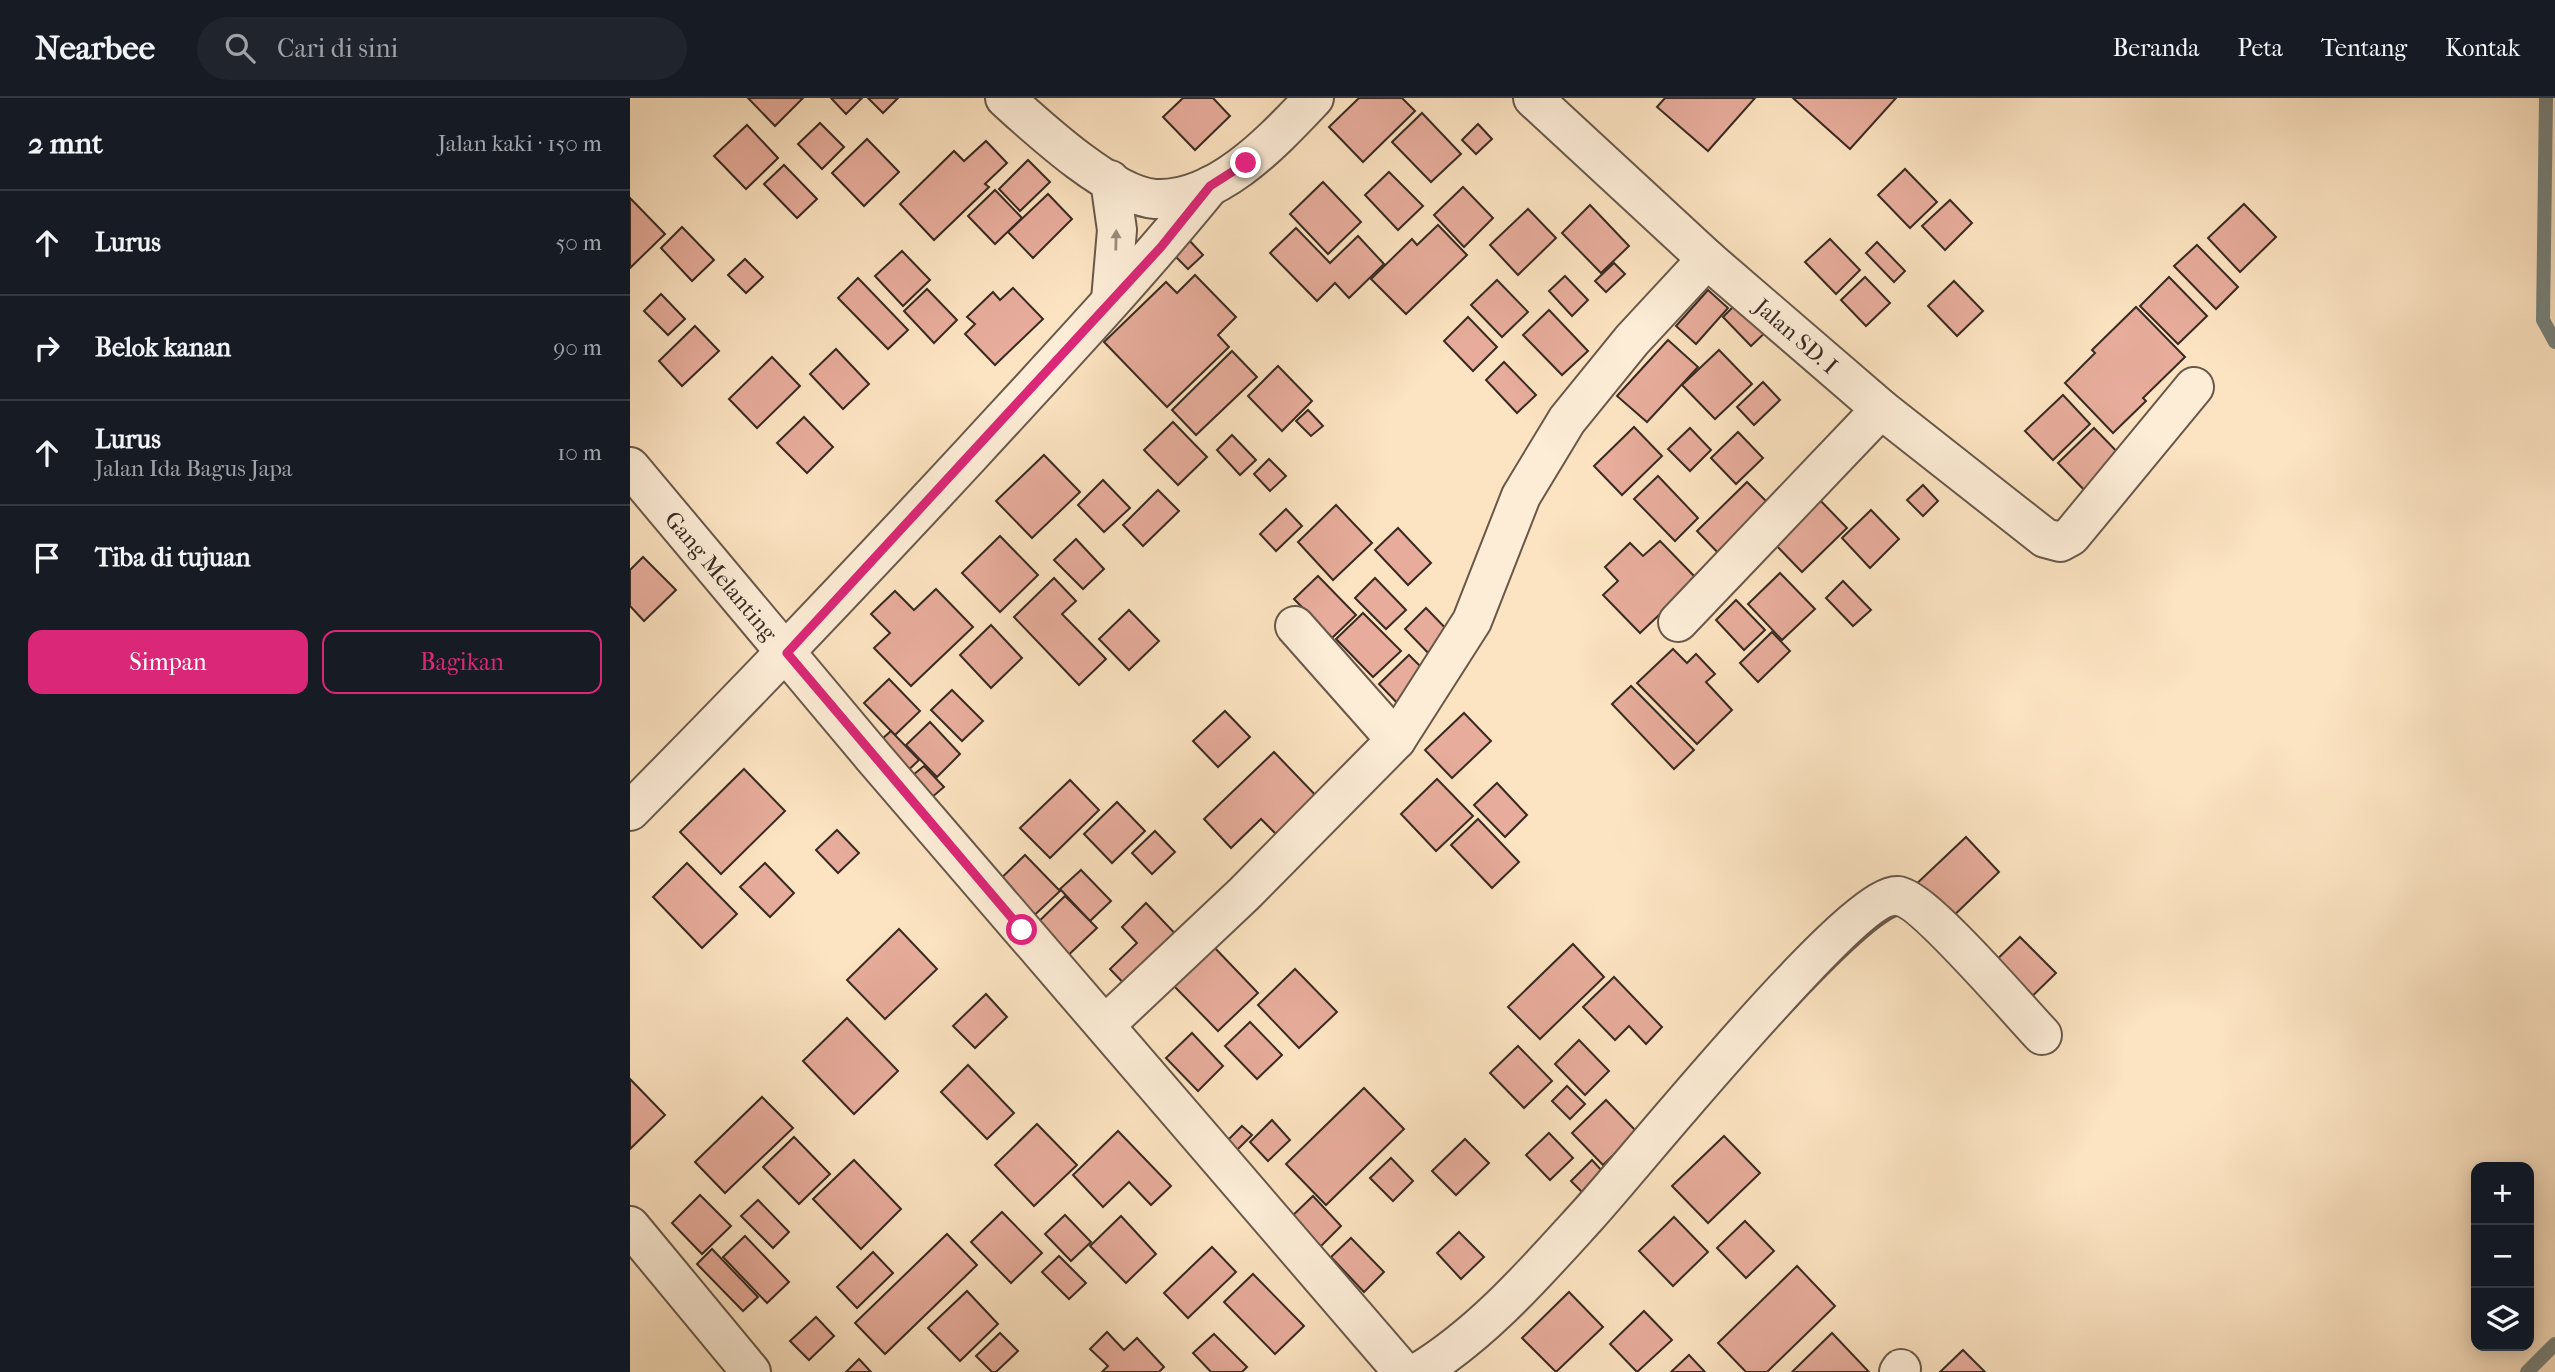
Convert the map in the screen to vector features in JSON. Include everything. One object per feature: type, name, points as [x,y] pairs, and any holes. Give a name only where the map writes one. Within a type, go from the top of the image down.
[{"type":"street","points":[[1005,98],[1059,145],[1110,180],[1153,199],[1180,197],[1210,186],[1246,163],[1314,98]]},
{"type":"street","name":"Jalan SD. I","points":[[1533,98],[1707,259],[1881,409],[2045,538],[2060,542],[2076,530],[2194,387]]},
{"type":"street","points":[[1110,180],[1117,230],[1111,300]]},
{"type":"street","points":[[630,811],[787,653],[1161,247],[1210,186]]},
{"type":"street","points":[[1105,1025],[1244,894],[1396,740],[1472,621],[1521,496],[1567,420],[1632,340],[1707,259]]},
{"type":"street","points":[[1678,621],[1881,409]]},
{"type":"street","name":"Gang Melanting","points":[[630,467],[1404,1372]]},
{"type":"street","points":[[1295,626],[1396,740]]},
{"type":"street","points":[[1419,1372],[1483,1323],[1587,1216],[1679,1108],[1825,950],[1864,913],[1887,897],[1900,896],[1931,918],[2042,1035]]},
{"type":"street","points":[[630,1226],[751,1372]]},
{"type":"building","points":[[748,98],[803,98],[775,126]]},
{"type":"building","points":[[831,98],[862,98],[846,114]]},
{"type":"building","points":[[868,98],[898,98],[883,113]]},
{"type":"building","points":[[1183,98],[1213,98],[1230,116],[1195,150],[1163,117]]},
{"type":"building","points":[[1359,98],[1402,98],[1415,111],[1363,162],[1329,127]]},
{"type":"building","points":[[1665,98],[1755,98],[1708,151],[1657,107]]},
{"type":"building","points":[[1793,98],[1896,98],[1850,149]]},
{"type":"building","points":[[1422,113],[1461,154],[1431,182],[1392,142]]},
{"type":"building","points":[[820,123],[844,147],[822,169],[798,144]]},
{"type":"building","points":[[1478,124],[1492,139],[1476,154],[1462,140]]},
{"type":"building","points":[[747,125],[778,158],[746,189],[714,156]]},
{"type":"building","points":[[867,139],[899,172],[864,206],[832,173]]},
{"type":"building","points":[[986,141],[1007,163],[985,184],[989,187],[934,240],[900,204],[954,151],[964,161]]},
{"type":"building","points":[[1028,160],[1050,182],[1020,211],[999,189]]},
{"type":"building","points":[[784,165],[817,199],[797,218],[764,184]]},
{"type":"building","points":[[1905,169],[1937,202],[1910,228],[1878,195]]},
{"type":"building","points":[[1389,172],[1423,206],[1398,230],[1365,195]]},
{"type":"building","points":[[1323,182],[1361,222],[1328,254],[1290,214]]},
{"type":"building","points":[[1463,187],[1493,218],[1464,247],[1434,215]]},
{"type":"building","points":[[995,190],[1022,218],[995,244],[968,216]]},
{"type":"building","points":[[1048,194],[1072,219],[1033,258],[1008,232]]},
{"type":"building","points":[[630,198],[665,234],[630,268]]},
{"type":"building","points":[[1950,200],[1972,223],[1945,250],[1922,226]]},
{"type":"building","points":[[2244,204],[2276,237],[2240,272],[2208,238]]},
{"type":"building","points":[[1590,205],[1629,246],[1601,273],[1562,233]]},
{"type":"building","points":[[1528,209],[1556,238],[1518,275],[1490,245]]},
{"type":"building","points":[[1438,225],[1467,255],[1406,314],[1371,279],[1412,239],[1417,245]]},
{"type":"building","points":[[682,227],[714,260],[692,281],[661,248]]},
{"type":"building","points":[[1296,228],[1330,263],[1358,236],[1384,264],[1349,298],[1335,283],[1317,301],[1270,253]]},
{"type":"building","points":[[1187,238],[1203,255],[1188,269],[1172,253]]},
{"type":"building","points":[[1830,239],[1860,270],[1836,294],[1805,262]]},
{"type":"building","points":[[1877,242],[1905,271],[1894,282],[1866,253]]},
{"type":"building","points":[[2197,245],[2238,287],[2216,309],[2174,266]]},
{"type":"building","points":[[902,251],[930,280],[903,306],[875,276]]},
{"type":"building","points":[[745,259],[763,277],[746,293],[728,275]]},
{"type":"building","points":[[1614,263],[1625,274],[1606,292],[1595,281]]},
{"type":"building","points":[[1195,275],[1236,317],[1218,335],[1229,347],[1167,407],[1104,342],[1166,282],[1177,293]]},
{"type":"building","points":[[1565,276],[1588,300],[1572,316],[1549,291]]},
{"type":"building","points":[[1865,277],[1890,303],[1866,326],[1841,300]]},
{"type":"building","points":[[2169,277],[2207,316],[2178,344],[2140,306]]},
{"type":"building","points":[[858,278],[908,330],[888,349],[838,298]]},
{"type":"building","points":[[1497,280],[1528,312],[1502,337],[1471,305]]},
{"type":"building","points":[[1954,281],[1983,311],[1957,336],[1928,306]]},
{"type":"building","points":[[1013,288],[1043,319],[995,365],[965,334],[975,324],[967,317],[993,292],[1000,300]]},
{"type":"building","points":[[927,289],[957,320],[934,343],[904,311]]},
{"type":"building","points":[[1708,290],[1728,308],[1696,344],[1676,326]]},
{"type":"building","points":[[661,294],[685,319],[668,335],[644,311]]},
{"type":"building","points":[[1743,297],[1771,327],[1751,346],[1723,317]]},
{"type":"building","points":[[2136,307],[2185,357],[2143,398],[2146,401],[2113,433],[2065,383],[2095,353],[2092,350]]},
{"type":"building","points":[[1549,310],[1588,351],[1562,375],[1523,335]]},
{"type":"building","points":[[1468,317],[1497,347],[1473,371],[1444,341]]},
{"type":"building","points":[[695,326],[719,351],[682,386],[659,361]]},
{"type":"building","points":[[1668,340],[1698,367],[1647,422],[1617,396]]},
{"type":"building","points":[[836,349],[869,384],[843,409],[810,374]]},
{"type":"building","points":[[1719,350],[1752,384],[1715,419],[1682,385]]},
{"type":"building","points":[[1232,351],[1257,377],[1196,435],[1172,410]]},
{"type":"building","points":[[772,357],[800,386],[757,428],[729,399]]},
{"type":"building","points":[[1504,362],[1536,395],[1517,413],[1486,380]]},
{"type":"building","points":[[1278,366],[1312,401],[1282,431],[1248,396]]},
{"type":"building","points":[[1763,382],[1780,400],[1754,425],[1737,407]]},
{"type":"building","points":[[2063,395],[2090,424],[2053,460],[2025,431]]},
{"type":"building","points":[[1308,410],[1323,426],[1311,436],[1296,421]]},
{"type":"building","points":[[804,417],[833,447],[807,473],[777,443]]},
{"type":"building","points":[[1173,422],[1207,457],[1178,485],[1144,450]]},
{"type":"building","points":[[1634,427],[1662,456],[1622,495],[1594,466]]},
{"type":"building","points":[[1690,428],[1711,450],[1690,471],[1668,449]]},
{"type":"building","points":[[2094,428],[2127,462],[2091,497],[2058,463]]},
{"type":"building","points":[[1738,432],[1763,458],[1736,484],[1711,458]]},
{"type":"building","points":[[1232,435],[1256,460],[1240,475],[1217,450]]},
{"type":"building","points":[[1044,455],[1080,492],[1032,538],[996,501]]},
{"type":"building","points":[[1269,459],[1286,476],[1270,491],[1254,474]]},
{"type":"building","points":[[1658,476],[1698,518],[1675,541],[1634,499]]},
{"type":"building","points":[[1103,480],[1130,508],[1104,532],[1078,505]]},
{"type":"building","points":[[1747,482],[1776,511],[1725,560],[1697,531]]},
{"type":"building","points":[[1923,485],[1938,501],[1923,516],[1907,500]]},
{"type":"building","points":[[1158,490],[1179,511],[1143,546],[1123,525]]},
{"type":"building","points":[[1816,496],[1847,528],[1802,572],[1771,540]]},
{"type":"building","points":[[1336,505],[1372,543],[1333,580],[1298,542]]},
{"type":"building","points":[[1286,509],[1302,526],[1276,551],[1260,534]]},
{"type":"building","points":[[1871,510],[1899,539],[1870,568],[1842,538]]},
{"type":"building","points":[[1398,528],[1431,563],[1408,585],[1375,550]]},
{"type":"building","points":[[1000,536],[1038,575],[1000,612],[962,573]]},
{"type":"building","points":[[1076,539],[1104,569],[1083,589],[1054,560]]},
{"type":"building","points":[[1660,541],[1697,579],[1640,633],[1603,595],[1618,581],[1605,567],[1630,543],[1643,556]]},
{"type":"building","points":[[643,557],[676,590],[644,621],[630,606],[630,570]]},
{"type":"building","points":[[1780,573],[1815,609],[1782,640],[1748,604]]},
{"type":"building","points":[[1318,576],[1356,615],[1332,638],[1294,599]]},
{"type":"building","points":[[1054,578],[1076,601],[1062,614],[1106,659],[1079,685],[1014,617]]},
{"type":"building","points":[[1375,578],[1406,610],[1386,629],[1355,598]]},
{"type":"building","points":[[1843,581],[1871,610],[1853,626],[1826,598]]},
{"type":"building","points":[[936,589],[973,627],[911,686],[874,648],[890,633],[871,614],[895,591],[914,610]]},
{"type":"building","points":[[1736,600],[1765,630],[1744,650],[1716,620]]},
{"type":"building","points":[[1426,608],[1455,638],[1434,659],[1405,629]]},
{"type":"building","points":[[1129,610],[1159,641],[1129,670],[1099,639]]},
{"type":"building","points":[[1363,613],[1401,651],[1373,677],[1336,639]]},
{"type":"building","points":[[991,625],[1022,658],[991,688],[960,655]]},
{"type":"building","points":[[1772,632],[1790,651],[1758,682],[1740,663]]},
{"type":"building","points":[[1673,649],[1687,663],[1696,654],[1715,674],[1706,682],[1732,710],[1697,744],[1637,683]]},
{"type":"building","points":[[1409,655],[1432,678],[1402,708],[1379,684]]},
{"type":"building","points":[[889,679],[920,711],[895,735],[864,703]]},
{"type":"building","points":[[1631,686],[1694,750],[1674,769],[1612,704]]},
{"type":"building","points":[[952,690],[983,721],[962,741],[931,710]]},
{"type":"building","points":[[1225,711],[1250,737],[1218,767],[1193,741]]},
{"type":"building","points":[[1464,713],[1491,741],[1452,778],[1425,750]]},
{"type":"building","points":[[930,722],[960,754],[937,777],[906,745]]},
{"type":"building","points":[[891,731],[919,760],[900,778],[872,748]]},
{"type":"building","points":[[1274,752],[1324,804],[1284,842],[1261,819],[1231,848],[1204,819]]},
{"type":"building","points":[[924,766],[944,787],[924,804],[903,783]]},
{"type":"building","points":[[744,769],[785,811],[721,874],[680,832]]},
{"type":"building","points":[[1437,779],[1473,816],[1436,851],[1401,814]]},
{"type":"building","points":[[1070,780],[1099,810],[1050,858],[1020,828]]},
{"type":"building","points":[[1497,783],[1527,815],[1505,837],[1474,805]]},
{"type":"building","points":[[1117,802],[1145,831],[1112,863],[1084,834]]},
{"type":"building","points":[[1478,819],[1519,862],[1492,888],[1451,845]]},
{"type":"building","points":[[837,830],[859,853],[838,873],[816,850]]},
{"type":"building","points":[[1155,831],[1175,852],[1152,874],[1132,853]]},
{"type":"building","points":[[1966,837],[1999,872],[1945,924],[1911,889]]},
{"type":"building","points":[[1025,855],[1060,891],[1025,924],[991,888]]},
{"type":"building","points":[[687,863],[737,914],[702,948],[653,897]]},
{"type":"building","points":[[765,863],[794,893],[770,917],[740,887]]},
{"type":"building","points":[[1081,870],[1111,901],[1090,921],[1060,889]]},
{"type":"building","points":[[1065,896],[1097,928],[1062,961],[1031,929]]},
{"type":"building","points":[[1146,903],[1183,942],[1131,991],[1110,969],[1137,943],[1122,927]]},
{"type":"building","points":[[899,929],[937,969],[885,1019],[847,980]]},
{"type":"building","points":[[2020,937],[2056,973],[2023,1005],[1987,969]]},
{"type":"building","points":[[1573,944],[1604,977],[1540,1039],[1508,1007]]},
{"type":"building","points":[[1213,946],[1258,993],[1218,1031],[1173,985]]},
{"type":"building","points":[[1295,969],[1337,1012],[1299,1048],[1258,1005]]},
{"type":"building","points":[[1614,977],[1662,1027],[1646,1044],[1629,1026],[1615,1040],[1583,1007]]},
{"type":"building","points":[[986,994],[1007,1017],[975,1048],[953,1026]]},
{"type":"building","points":[[847,1018],[898,1071],[854,1114],[803,1061]]},
{"type":"building","points":[[1250,1022],[1282,1055],[1257,1079],[1225,1046]]},
{"type":"building","points":[[1192,1033],[1223,1066],[1198,1091],[1166,1058]]},
{"type":"building","points":[[1579,1040],[1609,1071],[1585,1095],[1555,1064]]},
{"type":"building","points":[[1518,1046],[1552,1081],[1524,1108],[1490,1073]]},
{"type":"building","points":[[968,1065],[1014,1113],[987,1139],[941,1092]]},
{"type":"building","points":[[630,1079],[665,1115],[630,1149]]},
{"type":"building","points":[[1567,1086],[1585,1104],[1570,1119],[1552,1101]]},
{"type":"building","points":[[1364,1088],[1404,1129],[1326,1205],[1286,1164]]},
{"type":"building","points":[[762,1097],[793,1128],[725,1193],[695,1162]]},
{"type":"building","points":[[1606,1100],[1637,1132],[1603,1165],[1572,1133]]},
{"type":"building","points":[[1272,1120],[1290,1140],[1268,1161],[1250,1142]]},
{"type":"building","points":[[1037,1124],[1077,1165],[1034,1206],[995,1165]]},
{"type":"building","points":[[1242,1126],[1252,1135],[1235,1152],[1226,1142]]},
{"type":"building","points":[[1118,1131],[1171,1186],[1151,1205],[1129,1182],[1103,1207],[1073,1175]]},
{"type":"building","points":[[1549,1133],[1573,1158],[1550,1180],[1526,1155]]},
{"type":"building","points":[[1724,1136],[1760,1173],[1708,1223],[1672,1186]]},
{"type":"building","points":[[794,1137],[830,1174],[799,1204],[763,1167]]},
{"type":"building","points":[[1465,1139],[1489,1163],[1456,1195],[1432,1171]]},
{"type":"building","points":[[1391,1158],[1413,1181],[1393,1201],[1370,1178]]},
{"type":"building","points":[[854,1160],[901,1209],[861,1249],[813,1199]]},
{"type":"building","points":[[1592,1160],[1603,1172],[1582,1192],[1571,1181]]},
{"type":"building","points":[[700,1195],[731,1226],[702,1254],[672,1223]]},
{"type":"building","points":[[1313,1196],[1341,1226],[1316,1251],[1287,1221]]},
{"type":"building","points":[[758,1200],[789,1232],[773,1248],[741,1216]]},
{"type":"building","points":[[1002,1212],[1042,1253],[1011,1283],[971,1242]]},
{"type":"building","points":[[1065,1215],[1091,1242],[1071,1261],[1045,1234]]},
{"type":"building","points":[[1121,1216],[1156,1254],[1126,1283],[1090,1246]]},
{"type":"building","points":[[1674,1217],[1708,1252],[1673,1286],[1639,1251]]},
{"type":"building","points":[[1745,1221],[1774,1251],[1746,1278],[1717,1248]]},
{"type":"building","points":[[1459,1232],[1484,1257],[1461,1279],[1437,1253]]},
{"type":"building","points":[[947,1234],[977,1265],[885,1354],[855,1323]]},
{"type":"building","points":[[745,1236],[789,1282],[767,1303],[723,1257]]},
{"type":"building","points":[[1351,1238],[1384,1272],[1364,1292],[1331,1257]]},
{"type":"building","points":[[1212,1247],[1236,1272],[1188,1318],[1164,1293]]},
{"type":"building","points":[[712,1249],[758,1297],[743,1311],[697,1264]]},
{"type":"building","points":[[873,1252],[893,1273],[857,1308],[837,1287]]},
{"type":"building","points":[[1059,1256],[1086,1283],[1069,1299],[1042,1272]]},
{"type":"building","points":[[1797,1266],[1835,1306],[1767,1372],[1746,1372],[1718,1343]]},
{"type":"building","points":[[1253,1274],[1304,1326],[1275,1354],[1224,1302]]},
{"type":"building","points":[[967,1291],[998,1324],[960,1361],[928,1328]]},
{"type":"building","points":[[1569,1292],[1603,1327],[1556,1372],[1522,1338]]},
{"type":"building","points":[[1644,1311],[1672,1340],[1637,1372],[1610,1344]]},
{"type":"building","points":[[816,1317],[834,1336],[809,1360],[790,1341]]},
{"type":"building","points":[[1107,1332],[1124,1350],[1137,1338],[1164,1367],[1159,1372],[1102,1372],[1108,1366],[1090,1349]]},
{"type":"building","points":[[1000,1333],[1018,1351],[996,1372],[992,1372],[976,1356]]},
{"type":"building","points":[[1832,1333],[1869,1372],[1792,1372]]},
{"type":"building","points":[[1214,1334],[1247,1367],[1242,1372],[1211,1372],[1193,1353]]},
{"type":"building","points":[[1963,1350],[1985,1372],[1940,1372]]},
{"type":"building","points":[[1689,1355],[1705,1372],[1671,1372]]},
{"type":"building","points":[[859,1359],[871,1372],[846,1372]]},
{"type":"waterway","points":[[2546,98],[2543,320],[2555,342]]},
{"type":"waterway","points":[[2527,1372],[2555,1344]]},
{"type":"route","points":[[1022,930],[787,653],[1161,247],[1210,186],[1246,163]]}]
